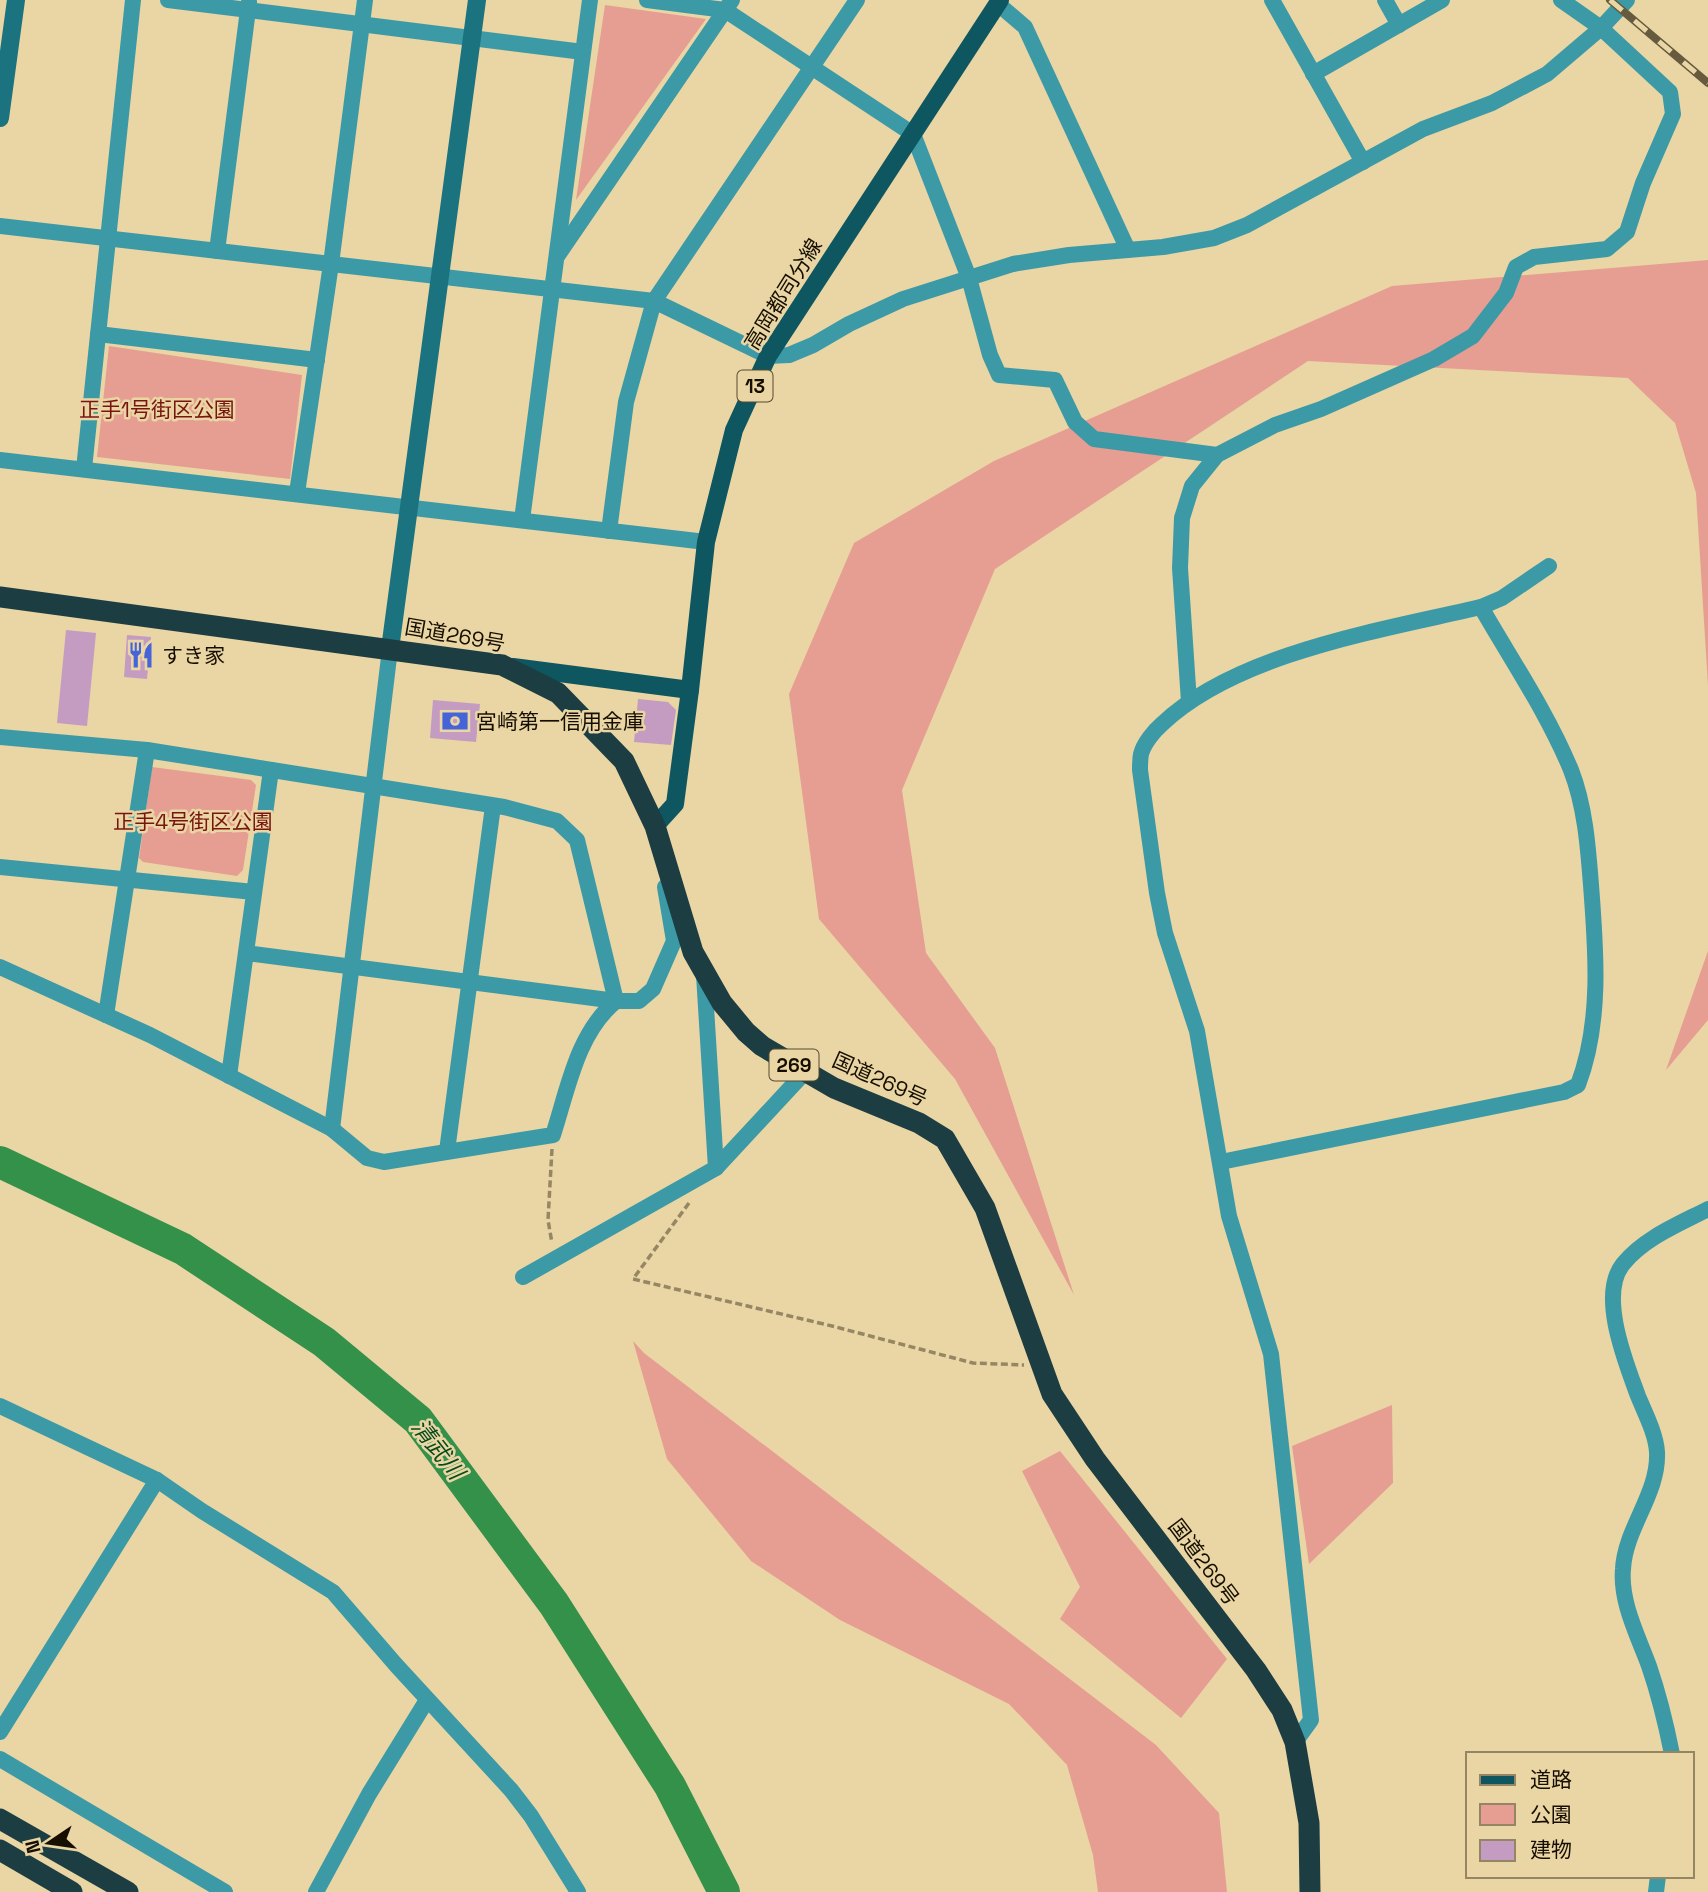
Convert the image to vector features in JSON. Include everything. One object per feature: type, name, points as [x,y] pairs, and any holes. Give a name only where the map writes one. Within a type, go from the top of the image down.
[{"type":"highway","name":"国道269号","points":[[0,597],[502,665],[558,693],[624,761],[655,826],[694,952],[722,1003],[746,1032],[762,1046],[834,1088],[919,1123],[945,1139],[985,1208],[1052,1394],[1095,1459],[1256,1670],[1282,1710],[1295,1741],[1309,1824],[1310,1892]]},
{"type":"highway","points":[[0,1819],[128,1892]]},
{"type":"highway","points":[[0,1850],[72,1892]]},
{"type":"main road","name":"高岡都司分線","points":[[655,826],[675,804],[706,542],[734,430],[768,356],[999,2]]},
{"type":"main road","points":[[502,665],[690,690]]},
{"type":"street","points":[[0,118],[16,0]]},
{"type":"street","points":[[84,469],[133,0]]},
{"type":"street","points":[[169,0],[249,5],[362,24],[583,52]]},
{"type":"street","points":[[297,493],[331,264],[365,0]]},
{"type":"street","points":[[332,1129],[390,649],[477,0]]},
{"type":"street","points":[[522,520],[590,0]]},
{"type":"street","points":[[647,0],[729,5],[810,67],[913,134],[969,278],[989,355],[999,374],[1055,380],[1075,422],[1094,439],[1217,455]]},
{"type":"street","points":[[608,531],[626,402],[654,301],[857,0]]},
{"type":"street","points":[[1272,0],[1363,162]]},
{"type":"street","points":[[1385,0],[1399,25]]},
{"type":"street","points":[[1313,74],[1442,0]]},
{"type":"street","points":[[1189,702],[1180,568],[1182,518],[1192,486],[1217,455],[1275,425],[1321,409],[1434,359],[1473,337],[1506,293],[1516,267],[1534,257],[1607,249],[1627,232],[1643,183],[1673,114],[1670,92],[1601,28],[1560,0]]},
{"type":"street","points":[[0,226],[654,301],[768,356],[789,355],[903,299],[1013,264],[1069,255],[1163,247],[1214,238],[1247,225],[1423,129],[1492,103],[1547,74],[1601,28],[1627,0]]},
{"type":"street","points":[[999,2],[1025,27],[1128,250]]},
{"type":"street","points":[[217,251],[249,5]]},
{"type":"street","points":[[556,258],[729,5]]},
{"type":"street","points":[[98,334],[317,360]]},
{"type":"street","points":[[0,460],[706,542]]},
{"type":"street","points":[[1295,1741],[1311,1720],[1271,1354],[1229,1216],[1197,1031],[1165,933],[1140,770],[1141,752],[1154,732],[1189,702],[1253,668],[1342,639],[1481,607],[1502,598],[1549,566]]},
{"type":"street","points":[[1221,1162],[1564,1092],[1578,1085],[1586,1062],[1595,1005],[1592,902],[1587,840],[1580,802],[1572,772],[1544,710],[1481,607]]},
{"type":"street","points":[[0,737],[147,750],[493,806],[557,821],[577,840],[616,1001]]},
{"type":"street","points":[[106,1015],[147,750]]},
{"type":"street","points":[[229,1076],[271,770]]},
{"type":"street","points":[[447,1151],[493,806]]},
{"type":"street","points":[[246,953],[616,1001],[639,1001],[653,989],[674,941],[655,826]]},
{"type":"street","points":[[0,867],[254,892]]},
{"type":"street","points":[[0,967],[106,1015],[229,1076],[332,1129],[367,1158],[384,1161],[553,1135],[584,1041],[601,1013],[616,1001]]},
{"type":"street","points":[[703,969],[716,1168]]},
{"type":"street","points":[[523,1277],[716,1168],[806,1071]]},
{"type":"street","points":[[1672,1752],[1658,1694],[1630,1614],[1623,1580],[1628,1543],[1651,1485],[1657,1451],[1616,1325],[1613,1292],[1615,1277],[1622,1264],[1634,1253],[1657,1236],[1708,1209]]},
{"type":"street","points":[[0,1406],[157,1480],[332,1592],[511,1790],[531,1816],[578,1892]]},
{"type":"street","points":[[0,1732],[157,1480]]},
{"type":"street","points":[[316,1892],[369,1794],[427,1700]]},
{"type":"street","points":[[0,1759],[225,1892]]},
{"type":"path","points":[[553,1135],[548,1220],[555,1259]]},
{"type":"path","points":[[691,1201],[632,1279],[832,1326],[973,1363],[1042,1366]]},
{"type":"green space","points":[[605,5],[706,19],[576,200]]},
{"type":"green space","points":[[1708,260],[1708,685],[1696,493],[1675,423],[1628,378],[1308,361],[995,569],[902,790],[926,953],[995,1048],[1074,1295],[955,1079],[819,919],[789,694],[854,543],[994,461],[1392,286]]},
{"type":"green space","name":"正手1号街区公園","points":[[109,346],[302,375],[290,479],[97,457]]},
{"type":"green space","name":"正手4号街区公園","points":[[152,767],[251,780],[256,785],[243,870],[237,876],[143,862],[139,858]]},
{"type":"green space","points":[[1708,951],[1708,1020],[1666,1070]]},
{"type":"green space","points":[[633,1341],[644,1353],[1156,1745],[1219,1813],[1227,1892],[1098,1892],[1093,1855],[1067,1765],[1009,1704],[840,1620],[751,1561],[667,1459]]},
{"type":"green space","points":[[1392,1405],[1393,1483],[1309,1564],[1292,1446]]},
{"type":"green space","points":[[1060,1451],[1227,1659],[1181,1718],[1060,1619],[1080,1587],[1022,1471]]},
{"type":"building","points":[[66,630],[96,633],[87,726],[57,723]]},
{"type":"building","points":[[127,635],[151,637],[147,679],[124,677]]},
{"type":"building","points":[[638,699],[668,702],[676,710],[671,745],[634,742]]},
{"type":"building","name":"宮崎第一信用金庫","points":[[433,700],[480,704],[476,742],[430,738]]},
{"type":"waterway","name":"清武川","points":[[0,1162],[183,1249],[324,1342],[418,1420],[554,1604],[670,1786],[724,1892]]},
{"type":"railway","points":[[1610,0],[1708,83]]},
{"type":"place","name":"すき家","points":[[141,655]]},
{"type":"place","name":"宮崎第一信用金庫","points":[[455,721]]}]
